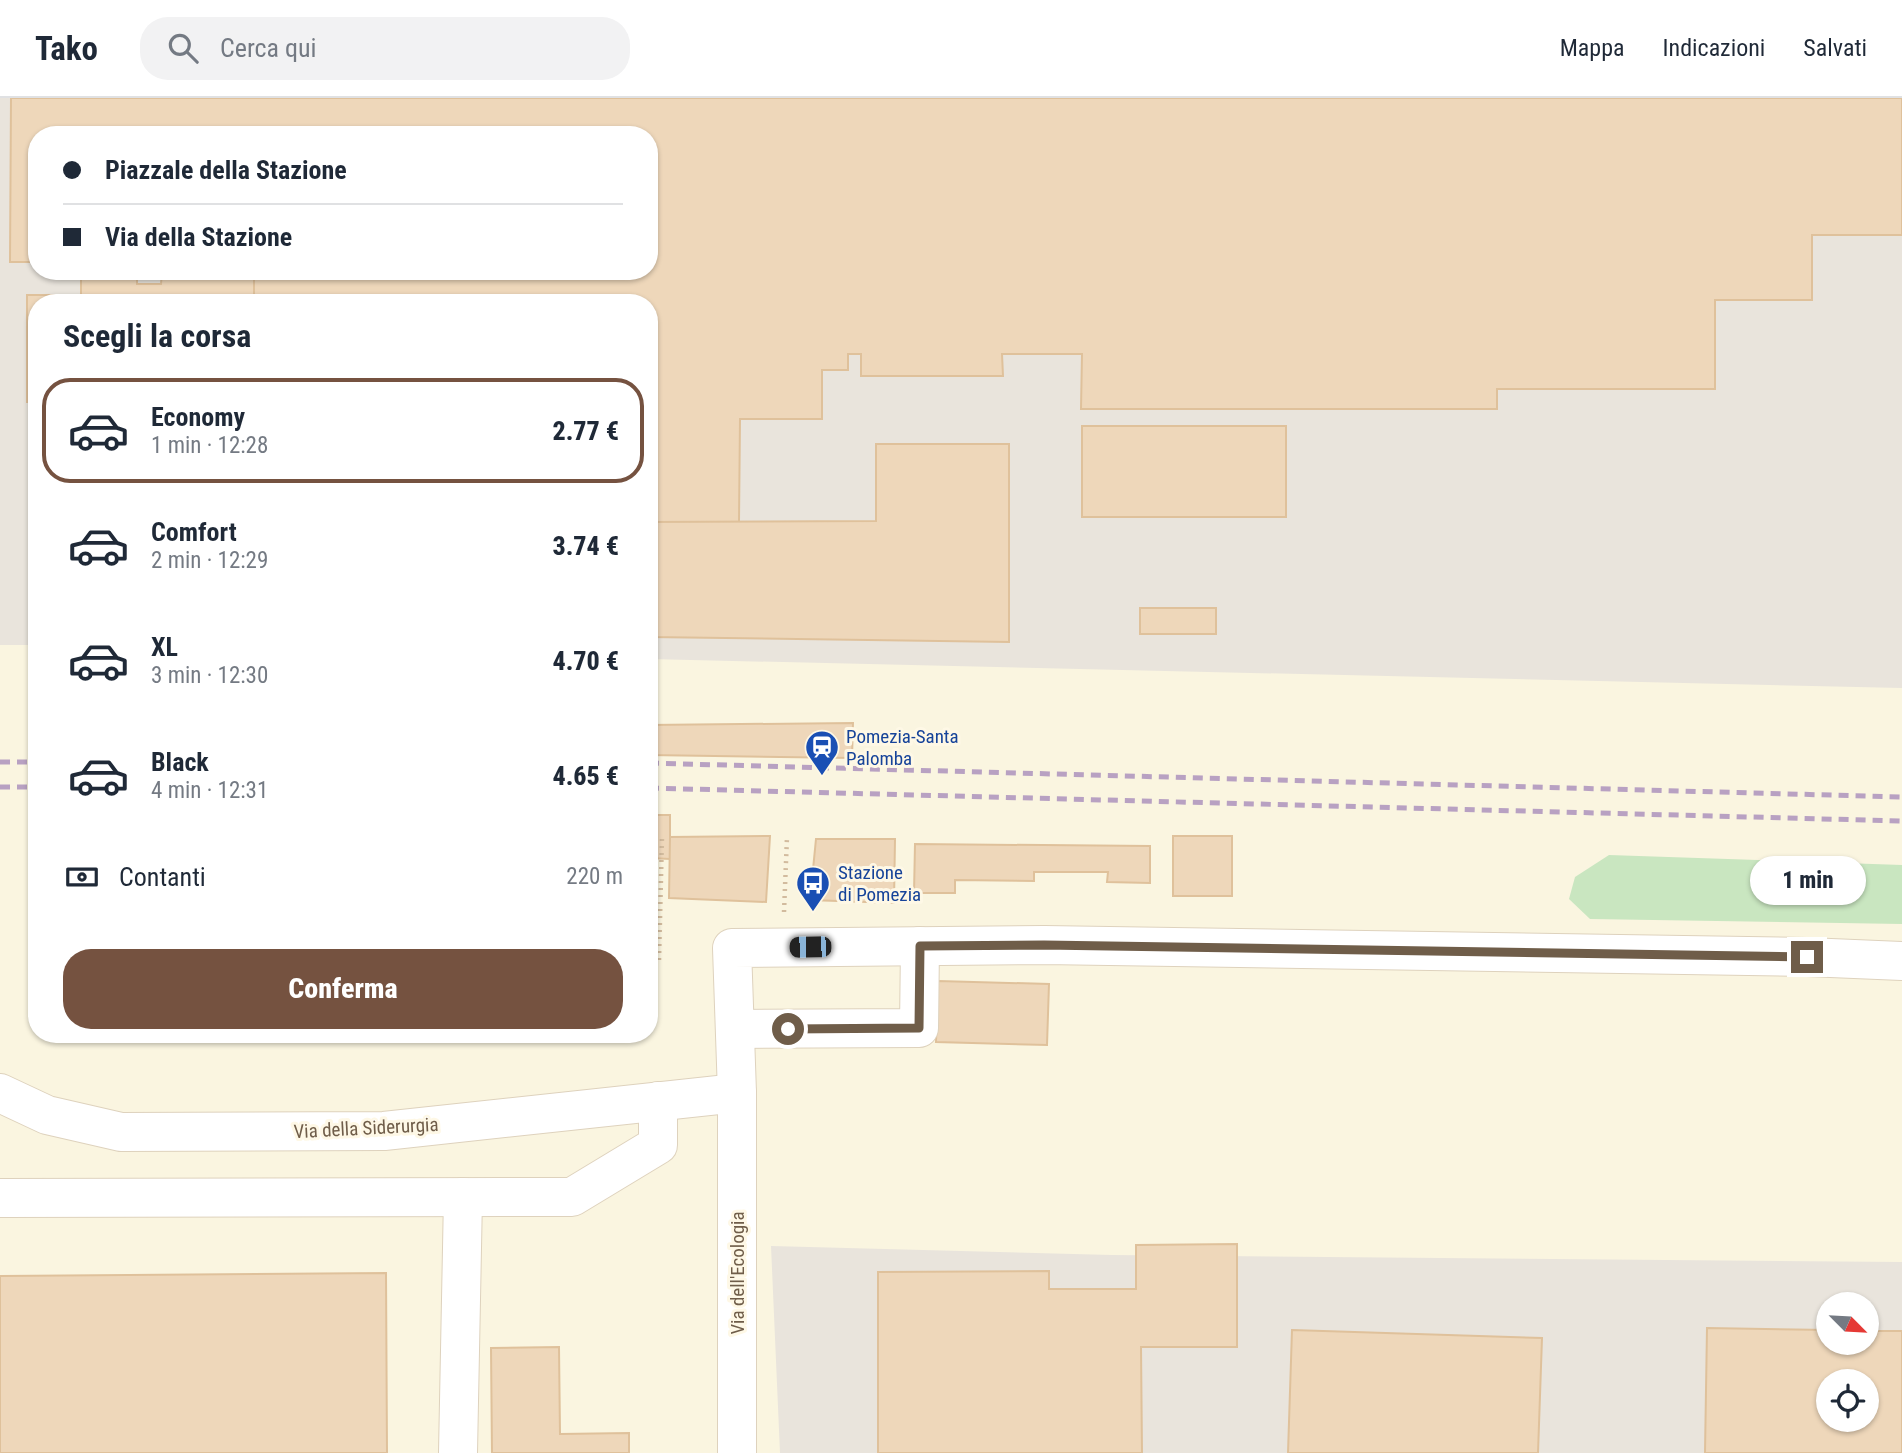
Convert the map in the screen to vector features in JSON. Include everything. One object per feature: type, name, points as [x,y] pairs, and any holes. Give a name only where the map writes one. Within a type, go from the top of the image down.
[{"type":"street","points":[[782,947],[1072,945],[1793,956],[1902,961]]},
{"type":"street","points":[[735,1029],[919,1028],[920,946]]},
{"type":"street","name":"Via dell'Ecologia","points":[[737,1453],[737,1093],[732,948],[782,947]]},
{"type":"street","name":"Via della Siderurgia","points":[[0,1093],[47,1115],[121,1132],[384,1131],[737,1093]]},
{"type":"street","points":[[0,1198],[572,1196],[658,1145],[658,1101]]},
{"type":"street","points":[[458,1453],[463,1197]]},
{"type":"path","points":[[782,947],[787,837]]},
{"type":"path","points":[[658,838],[662,838],[659,960]]},
{"type":"shaded area","points":[[0,98],[1902,98],[1902,688],[658,659],[658,294],[28,294],[28,645],[0,645]]},
{"type":"shaded area","points":[[771,1246],[1112,1255],[1902,1262],[1902,1453],[780,1453]]},
{"type":"green space","points":[[1609,855],[1902,865],[1902,924],[1590,919],[1569,899],[1575,877]]},
{"type":"building","points":[[11,98],[1902,98],[1902,235],[1812,235],[1812,300],[1715,300],[1715,389],[1497,389],[1497,409],[1081,409],[1082,354],[1002,354],[1003,376],[861,376],[861,354],[848,354],[848,370],[822,370],[822,419],[740,419],[739,522],[658,522],[658,294],[254,294],[254,280],[658,280],[658,126],[28,126],[28,262],[10,262]]},
{"type":"building","points":[[81,280],[137,280],[137,284],[161,284],[161,280],[254,280],[254,294],[81,294]]},
{"type":"building","points":[[27,295],[28,295],[28,402]]},
{"type":"building","points":[[1082,426],[1286,426],[1286,517],[1082,517]]},
{"type":"building","points":[[876,444],[1009,444],[1009,642],[658,637],[658,522],[876,521]]},
{"type":"building","points":[[1140,608],[1216,608],[1216,634],[1140,634]]},
{"type":"building","points":[[853,723],[852,758],[658,755],[658,725]]},
{"type":"building","points":[[658,815],[670,815],[670,859],[658,858]]},
{"type":"building","points":[[770,836],[766,902],[669,898],[670,837]]},
{"type":"building","points":[[1173,836],[1232,836],[1232,896],[1173,896]]},
{"type":"building","points":[[816,839],[895,839],[894,903],[810,900]]},
{"type":"building","points":[[915,844],[1150,846],[1150,883],[1107,882],[1108,872],[1034,872],[1034,881],[955,880],[955,893],[914,893]]},
{"type":"building","points":[[938,981],[1049,984],[1047,1045],[936,1042]]},
{"type":"building","points":[[1237,1244],[1237,1347],[1141,1347],[1142,1453],[878,1453],[878,1272],[1049,1271],[1049,1289],[1136,1289],[1136,1245]]},
{"type":"building","points":[[386,1273],[387,1453],[0,1453],[0,1276]]},
{"type":"building","points":[[1707,1328],[1816,1330],[1816,1355],[1879,1355],[1880,1331],[1902,1331],[1902,1453],[1705,1453]]},
{"type":"building","points":[[1292,1330],[1542,1338],[1538,1453],[1288,1453]]},
{"type":"building","points":[[559,1347],[560,1434],[629,1433],[629,1453],[492,1453],[491,1348]]},
{"type":"railway","points":[[0,762],[28,762]]},
{"type":"railway","points":[[658,763],[1902,797]]},
{"type":"railway","points":[[0,787],[28,787]]},
{"type":"railway","points":[[658,788],[1902,821]]},
{"type":"place","name":"Pomezia-Santa Palomba","points":[[822,777]]},
{"type":"place","name":"Stazione di Pomezia","points":[[813,913]]},
{"type":"route","points":[[788,1029],[919,1028],[920,946],[1044,945],[1807,957]]}]
